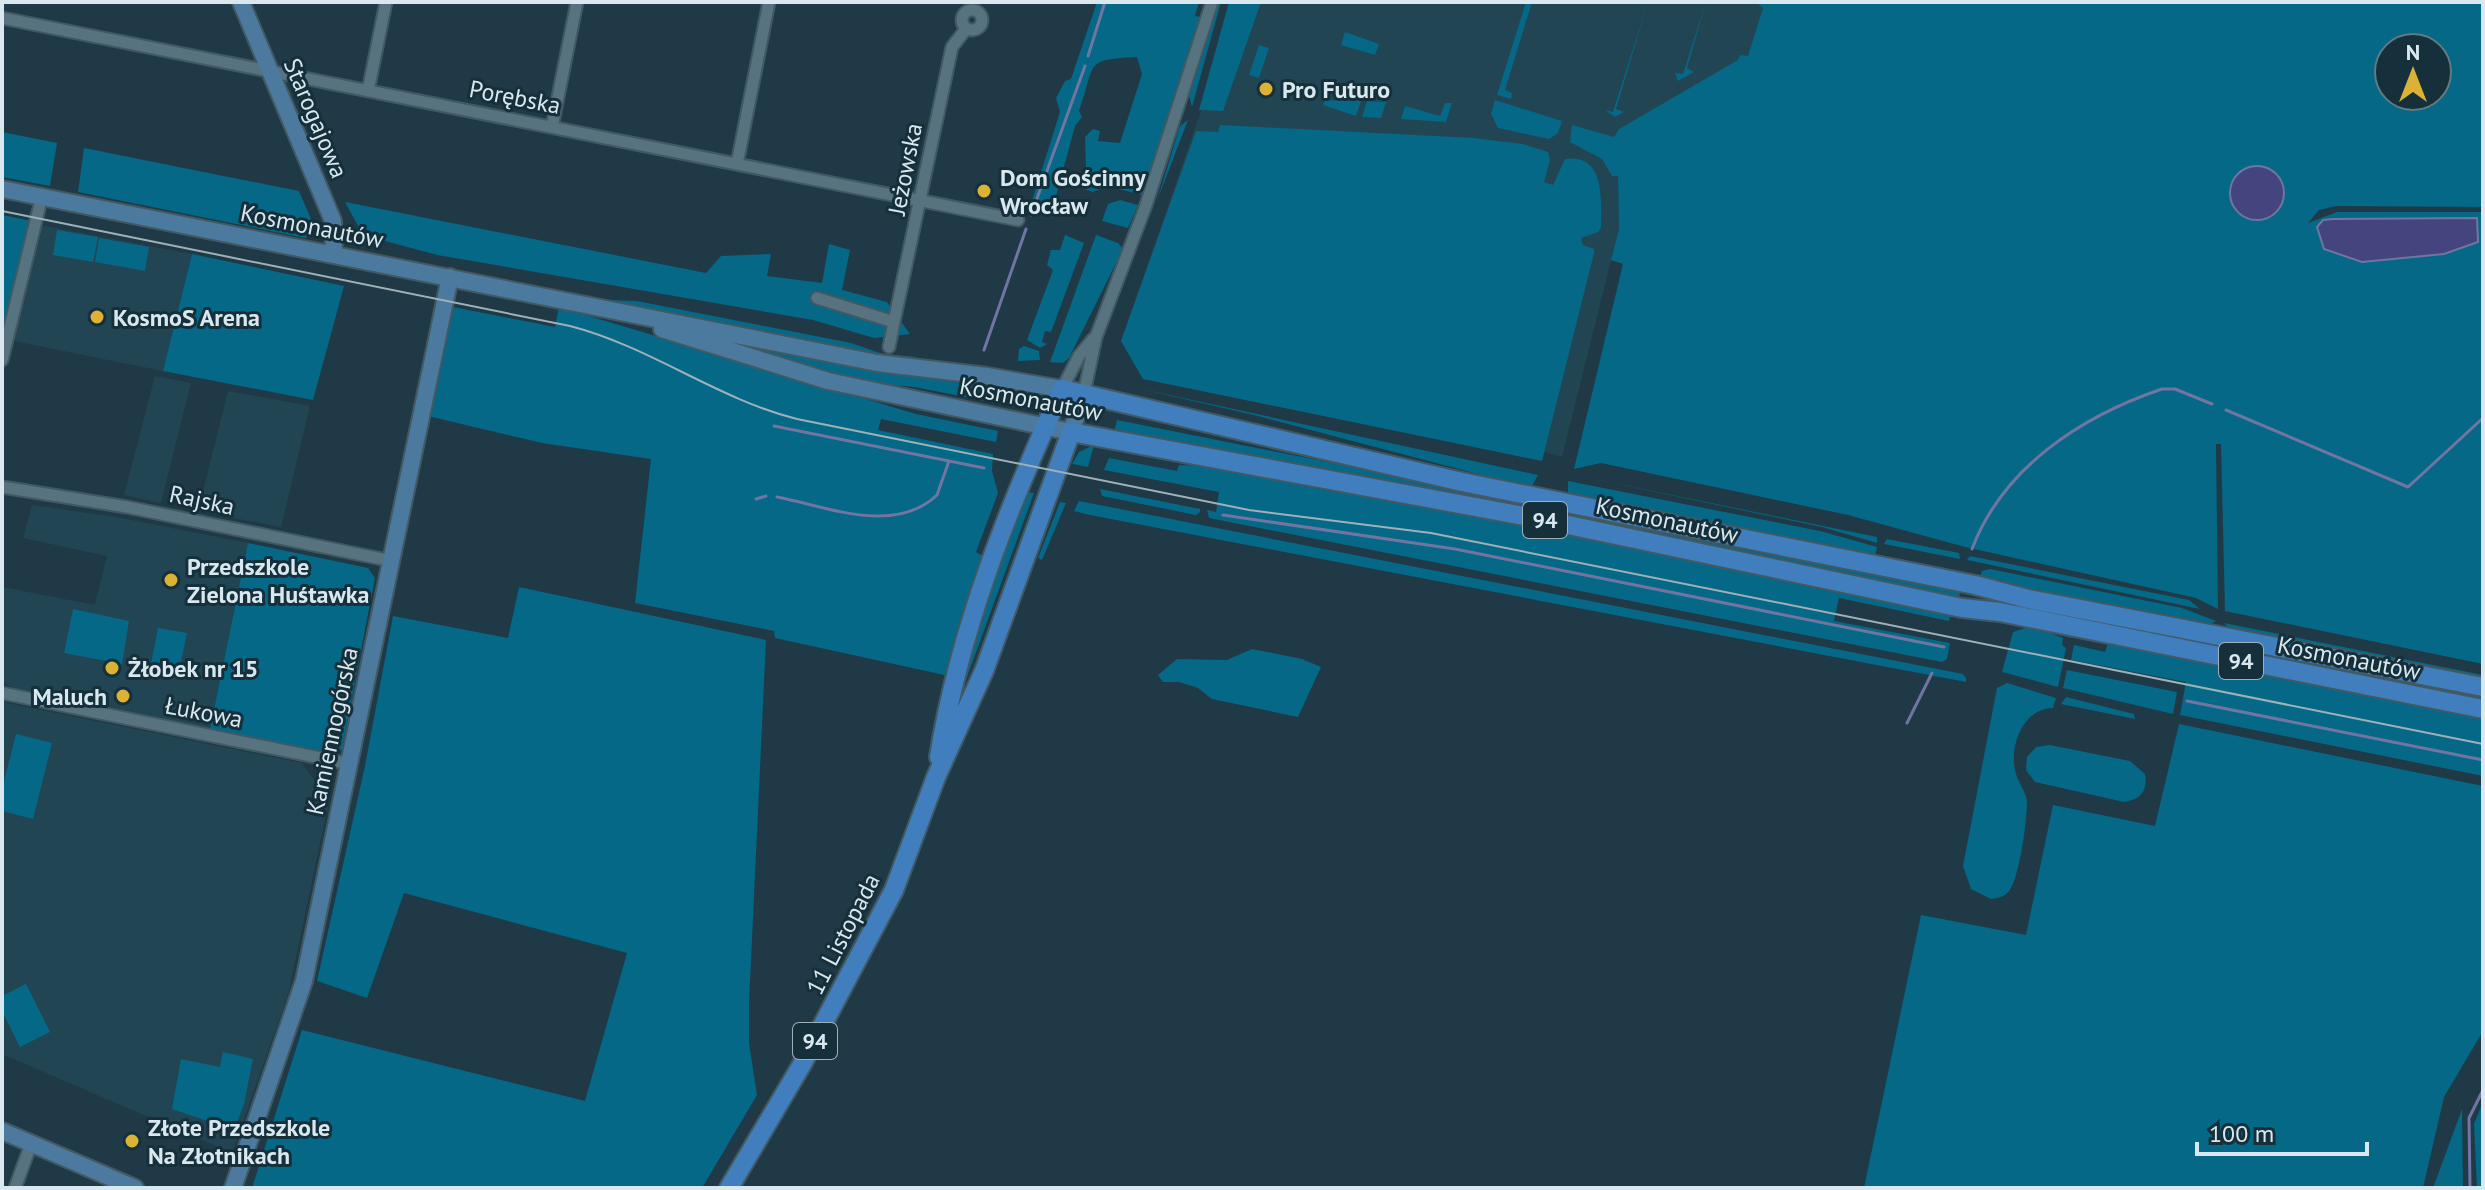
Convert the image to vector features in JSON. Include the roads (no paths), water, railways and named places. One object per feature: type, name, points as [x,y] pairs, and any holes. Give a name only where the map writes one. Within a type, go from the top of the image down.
[{"type":"main road","name":"Starogajowa","points":[[241,2],[333,221],[334,254]]},
{"type":"main road","name":"Kosmonautów","points":[[2,189],[877,363],[987,376],[1084,393],[1462,482],[1975,585],[2028,599],[2483,687]]},
{"type":"main road","name":"Kamiennogórska","points":[[233,1188],[296,1008],[350,764],[450,277]]},
{"type":"main road","name":"Kosmonautów","points":[[612,311],[700,343],[828,381],[1045,427],[1535,518],[1962,608],[2000,612],[2483,709]]},
{"type":"main road","name":"11 Listopada","points":[[936,777],[946,712],[979,598],[1062,389]]},
{"type":"main road","name":"11 Listopada","points":[[729,1188],[872,938],[894,890],[936,777],[984,671],[1084,393]]},
{"type":"main road","points":[[2,1131],[135,1188]]},
{"type":"street","points":[[368,91],[386,2]]},
{"type":"street","points":[[552,127],[577,2]]},
{"type":"street","points":[[737,164],[769,2]]},
{"type":"street","points":[[1084,393],[1096,337],[1146,205],[1212,2]]},
{"type":"street","name":"Jeżowska","points":[[889,347],[952,47],[966,29],[972,31],[980,26],[982,7]]},
{"type":"street","name":"Porębska","points":[[2,18],[1018,220]]},
{"type":"street","points":[[2,360],[42,196]]},
{"type":"street","points":[[817,298],[894,322]]},
{"type":"street","points":[[1062,389],[1079,356],[1096,337]]},
{"type":"street","name":"Rajska","points":[[2,487],[127,507],[392,561]]},
{"type":"street","name":"Łukowa","points":[[2,693],[350,764]]},
{"type":"street","points":[[15,1188],[31,1144]]},
{"type":"waterway","points":[[1088,56],[1105,2]]},
{"type":"waterway","points":[[1031,215],[1085,66]]},
{"type":"waterway","points":[[984,350],[1026,229]]},
{"type":"waterway","points":[[1972,549],[2004,493],[2025,469],[2075,430],[2132,400],[2162,389],[2175,389],[2212,404]]},
{"type":"waterway","points":[[2226,410],[2408,487],[2483,418]]},
{"type":"waterway","points":[[774,426],[984,468]]},
{"type":"waterway","points":[[777,497],[859,515],[901,514],[920,507],[937,495],[949,461]]},
{"type":"waterway","points":[[756,499],[766,496]]},
{"type":"waterway","points":[[1223,515],[1455,549],[1944,647]]},
{"type":"waterway","points":[[1907,723],[1932,673]]},
{"type":"waterway","points":[[2187,701],[2483,760]]},
{"type":"waterway","points":[[2470,1188],[2469,1118],[2483,1090]]},
{"type":"tram line","points":[[2,211],[570,326],[628,347],[739,399],[797,419],[1249,510],[1431,533],[2483,744]]},
{"type":"place","name":"Pro Futuro","points":[[1266,89]]},
{"type":"place","name":"Dom Gościnny Wrocław","points":[[984,191]]},
{"type":"place","name":"KosmoS Arena","points":[[97,317]]},
{"type":"place","name":"Przedszkole Zielona Huśtawka","points":[[171,580]]},
{"type":"place","name":"Żłobek nr 15","points":[[112,668]]},
{"type":"place","name":"Maluch","points":[[123,696]]},
{"type":"place","name":"Złote Przedszkole Na Złotnikach","points":[[132,1141]]}]
